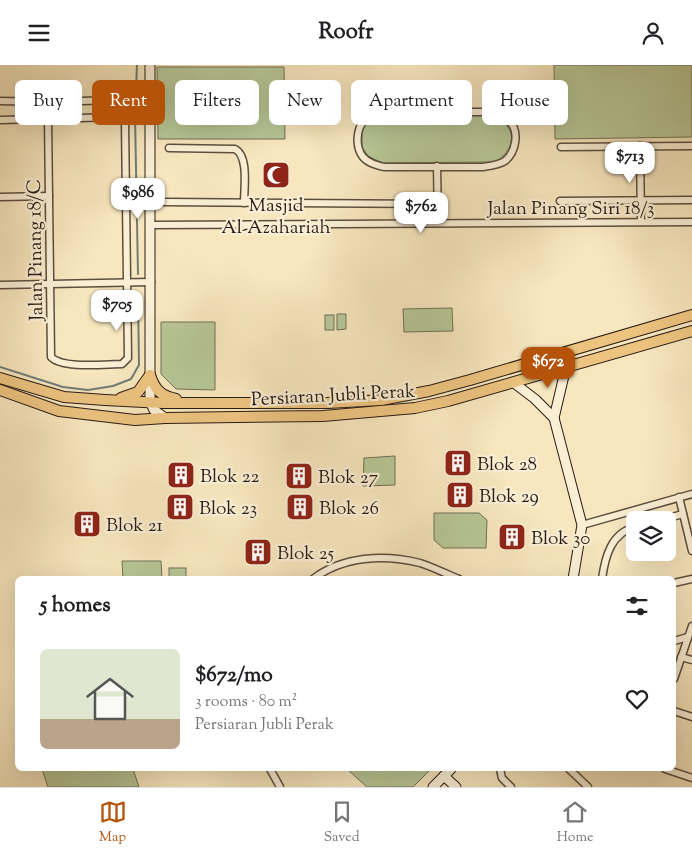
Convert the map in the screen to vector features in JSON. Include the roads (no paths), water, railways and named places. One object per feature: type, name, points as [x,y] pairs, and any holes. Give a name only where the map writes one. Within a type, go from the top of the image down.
[{"type":"main road","name":"Persiaran Jubli Perak","points":[[0,378],[64,397],[105,400],[194,403],[328,403],[381,400],[406,396],[479,377],[692,315]]},
{"type":"main road","name":"Persiaran Jubli Perak","points":[[0,390],[60,411],[135,420],[165,417],[324,416],[416,408],[448,401],[692,331]]},
{"type":"main road","points":[[105,400],[125,398],[138,392],[150,375]]},
{"type":"main road","points":[[150,375],[157,391],[162,395],[194,403]]},
{"type":"street","points":[[150,65],[150,80]]},
{"type":"street","points":[[0,101],[15,101]]},
{"type":"street","points":[[491,112],[510,121],[514,128],[515,145],[511,154],[504,161],[482,167],[437,166],[384,167],[373,164],[363,157],[359,150],[359,129],[364,121],[376,114],[491,112]]},
{"type":"street","points":[[82,118],[119,117],[125,122],[127,282]]},
{"type":"street","points":[[0,120],[15,120]]},
{"type":"street","name":"Jalan Pinang 18/C","points":[[48,125],[51,357],[59,363],[89,365],[122,364],[128,358],[127,282]]},
{"type":"street","points":[[150,125],[150,402],[154,410],[165,417]]},
{"type":"street","points":[[640,146],[641,222]]},
{"type":"street","points":[[561,147],[692,146]]},
{"type":"street","points":[[169,148],[235,149],[239,151],[244,159],[244,203]]},
{"type":"street","points":[[437,166],[438,223]]},
{"type":"street","points":[[0,197],[49,196]]},
{"type":"street","points":[[560,201],[692,200]]},
{"type":"street","points":[[164,203],[438,204]]},
{"type":"street","name":"Jalan Pinang Siri 18/3","points":[[150,225],[692,222]]},
{"type":"street","points":[[0,285],[151,281]]},
{"type":"street","points":[[566,367],[554,418],[582,525],[574,576]]},
{"type":"street","points":[[514,383],[535,399],[554,418]]},
{"type":"street","points":[[582,525],[692,494]]},
{"type":"street","points":[[679,497],[692,551]]},
{"type":"street","points":[[676,516],[683,514]]},
{"type":"street","points":[[603,576],[608,552],[614,539],[626,529]]},
{"type":"street","points":[[317,576],[324,571],[362,558],[404,559],[452,576]]},
{"type":"street","points":[[676,583],[692,579]]},
{"type":"street","points":[[676,673],[692,626]]},
{"type":"street","points":[[676,640],[688,637]]},
{"type":"street","points":[[681,657],[692,661]]},
{"type":"street","points":[[676,712],[692,717]]},
{"type":"street","points":[[271,771],[280,787]]},
{"type":"street","points":[[433,787],[449,771]]},
{"type":"street","points":[[500,771],[502,777],[511,787]]},
{"type":"street","points":[[571,771],[588,787]]},
{"type":"street","points":[[671,771],[692,778]]},
{"type":"street","points":[[444,776],[456,787]]},
{"type":"waterway","points":[[136,80],[137,65]]},
{"type":"waterway","points":[[135,125],[138,274]]},
{"type":"waterway","points":[[0,367],[63,387],[88,390],[113,386],[131,379],[139,365],[138,299]]},
{"type":"place","name":"Masjid Al-Azahariah","points":[[276,175]]},
{"type":"place","name":"Blok 28","points":[[458,463]]},
{"type":"place","name":"Blok 22","points":[[181,475]]},
{"type":"place","name":"Blok 27","points":[[299,476]]},
{"type":"place","name":"Blok 29","points":[[460,495]]},
{"type":"place","name":"Blok 23","points":[[180,507]]},
{"type":"place","name":"Blok 26","points":[[300,507]]},
{"type":"place","name":"Blok 21","points":[[87,524]]},
{"type":"place","name":"Blok 30","points":[[512,537]]},
{"type":"place","name":"Blok 25","points":[[258,552]]}]
